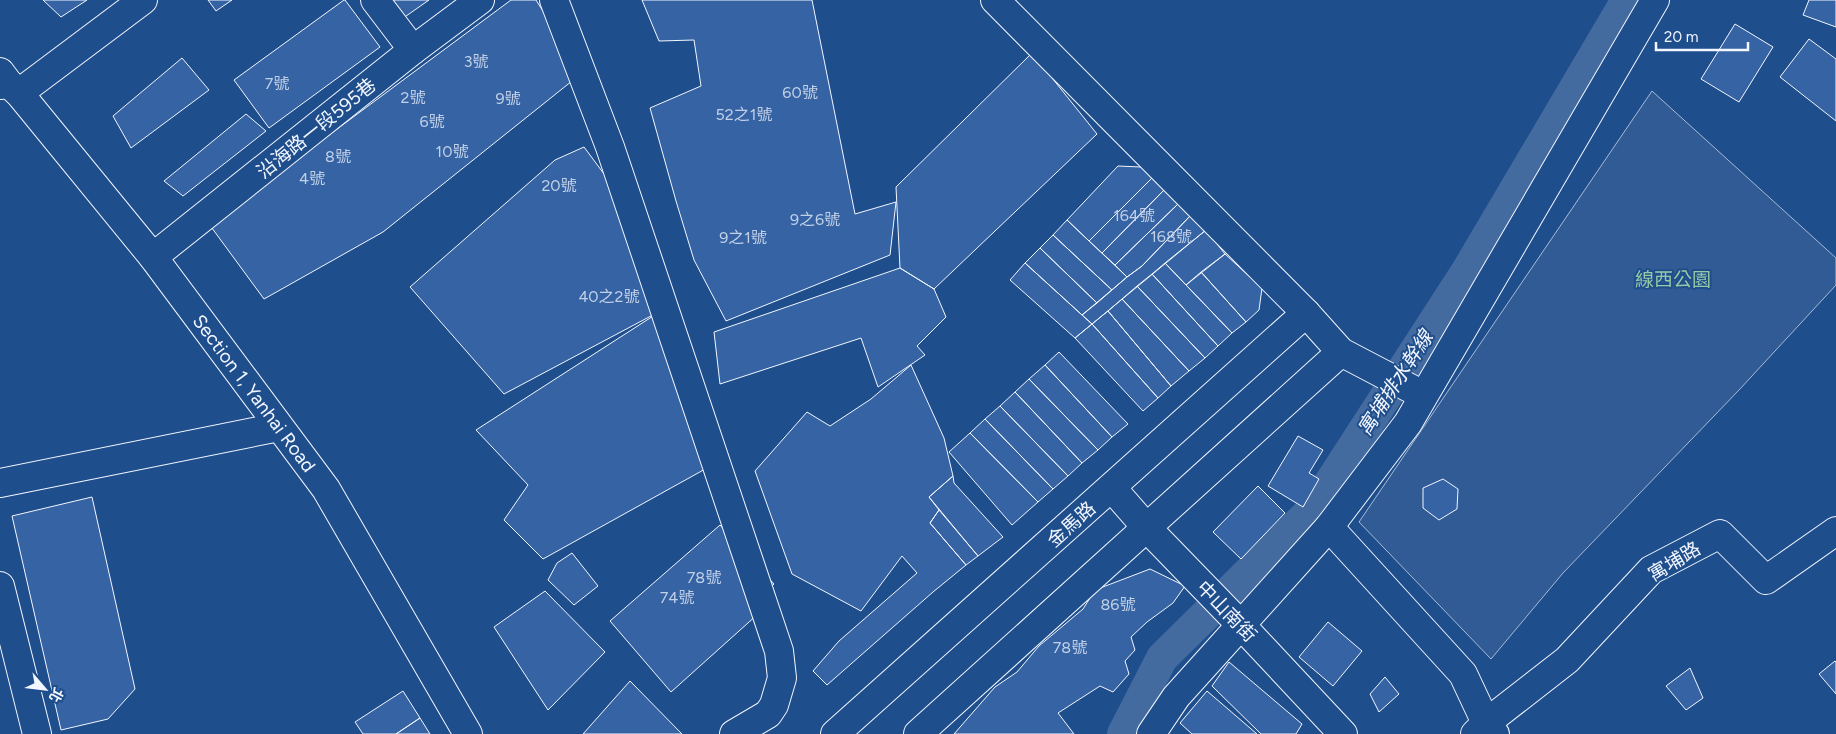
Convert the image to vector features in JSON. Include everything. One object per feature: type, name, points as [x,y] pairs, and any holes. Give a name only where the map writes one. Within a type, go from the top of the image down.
[{"type":"street","points":[[7,84],[143,0]]},
{"type":"street","points":[[375,0],[413,50]]},
{"type":"street","name":"沿海路一段595巷","points":[[153,257],[413,50],[480,0]]},
{"type":"street","points":[[554,0],[610,146],[779,651],[782,678],[774,705],[768,714],[734,734]]},
{"type":"street","points":[[995,0],[1306,312],[1342,352],[1423,395]]},
{"type":"street","points":[[1152,734],[1176,697],[1329,527],[1408,423],[1655,0]]},
{"type":"street","name":"Section 1, Yanhai Road","points":[[7,84],[153,257],[326,489],[465,733]]},
{"type":"street","name":"金馬路","points":[[835,734],[1112,488],[1306,312]]},
{"type":"street","points":[[918,734],[1342,352]]},
{"type":"street","points":[[0,483],[279,428]]},
{"type":"street","name":"中山南街","points":[[1112,488],[1146,527],[1241,624],[1343,734]]},
{"type":"street","points":[[1329,527],[1463,674],[1485,730]]},
{"type":"street","name":"寓埔路","points":[[1485,730],[1567,660],[1651,570],[1720,534],[1766,580],[1836,531]]},
{"type":"street","points":[[0,586],[37,734]]},
{"type":"shaded area","name":"線西公園","points":[[1652,91],[1836,258],[1836,285],[1739,390],[1563,573],[1491,659],[1359,522]]},
{"type":"building","points":[[43,0],[87,0],[61,17]]},
{"type":"building","points":[[208,0],[232,0],[216,11]]},
{"type":"building","points":[[344,0],[380,47],[269,128],[234,80]]},
{"type":"building","points":[[384,0],[429,0],[399,21]]},
{"type":"building","points":[[511,0],[536,0],[582,73],[383,232],[264,299],[209,224]]},
{"type":"building","points":[[642,0],[812,0],[855,214],[896,202],[890,255],[726,321],[694,260],[650,108],[701,86],[694,40],[659,41]]},
{"type":"building","points":[[1809,0],[1836,0],[1836,27],[1803,15]]},
{"type":"building","points":[[1735,24],[1773,47],[1739,102],[1701,79]]},
{"type":"building","points":[[1809,39],[1836,59],[1836,121],[1780,77]]},
{"type":"building","points":[[1032,53],[1097,134],[934,289],[900,268],[896,187]]},
{"type":"building","points":[[182,58],[209,90],[131,148],[113,116]]},
{"type":"building","points":[[246,114],[266,131],[183,196],[164,181]]},
{"type":"building","points":[[584,147],[613,186],[664,309],[504,394],[410,287],[555,160]]},
{"type":"building","points":[[1118,166],[1141,167],[1152,178],[1089,241],[1067,220]]},
{"type":"building","points":[[1152,178],[1166,188],[1102,253],[1089,241]]},
{"type":"building","points":[[1166,188],[1179,203],[1115,265],[1102,253]]},
{"type":"building","points":[[1179,203],[1191,215],[1142,266],[1127,277],[1115,265]]},
{"type":"building","points":[[1191,215],[1206,230],[1092,324],[1082,315],[1142,266]]},
{"type":"building","points":[[1067,220],[1127,277],[1112,290],[1053,235]]},
{"type":"building","points":[[1206,230],[1225,254],[1186,285],[1165,263]]},
{"type":"building","points":[[1053,235],[1112,290],[1097,303],[1040,248]]},
{"type":"building","points":[[1040,248],[1097,303],[1082,315],[1025,263]]},
{"type":"building","points":[[1225,254],[1262,288],[1259,310],[1246,322],[1201,272]]},
{"type":"building","points":[[1025,263],[1092,324],[1075,338],[1010,280]]},
{"type":"building","points":[[1165,263],[1232,333],[1218,346],[1152,274]]},
{"type":"building","points":[[900,268],[934,289],[946,317],[917,346],[925,355],[878,387],[861,338],[720,384],[714,332]]},
{"type":"building","points":[[1201,272],[1246,322],[1232,333],[1186,285]]},
{"type":"building","points":[[1152,274],[1218,346],[1205,358],[1137,286]]},
{"type":"building","points":[[1137,286],[1205,358],[1189,371],[1122,299]]},
{"type":"building","points":[[1122,299],[1189,371],[1171,386],[1108,311]]},
{"type":"building","points":[[664,309],[716,463],[543,559],[504,520],[528,485],[476,430]]},
{"type":"building","points":[[1108,311],[1171,386],[1158,398],[1092,324]]},
{"type":"building","points":[[1092,324],[1158,398],[1143,411],[1075,338]]},
{"type":"building","points":[[1059,352],[1128,424],[1112,437],[1045,365]]},
{"type":"building","points":[[911,365],[944,438],[953,476],[929,497],[939,510],[930,523],[966,565],[827,685],[813,671],[839,641],[917,573],[902,556],[861,611],[792,574],[755,471],[807,412],[830,426],[871,399]]},
{"type":"building","points":[[1045,365],[1112,437],[1098,450],[1029,379]]},
{"type":"building","points":[[1029,379],[1098,450],[1082,463],[1015,392]]},
{"type":"building","points":[[1015,392],[1082,463],[1068,476],[1000,406]]},
{"type":"building","points":[[1000,406],[1068,476],[1053,489],[985,419]]},
{"type":"building","points":[[985,419],[1053,489],[1038,502],[970,433]]},
{"type":"building","points":[[970,433],[1038,502],[1012,525],[949,452]]},
{"type":"building","points":[[1298,436],[1323,450],[1309,473],[1319,479],[1303,507],[1268,486]]},
{"type":"building","points":[[953,476],[954,483],[1003,537],[978,556],[929,497]]},
{"type":"building","points":[[1443,479],[1458,489],[1457,509],[1439,520],[1423,508],[1423,488]]},
{"type":"building","points":[[1258,486],[1285,513],[1241,559],[1213,532]]},
{"type":"building","points":[[92,497],[135,689],[108,719],[61,730],[12,516]]},
{"type":"building","points":[[939,510],[978,556],[966,565],[930,523]]},
{"type":"building","points":[[720,525],[774,584],[764,594],[768,605],[671,692],[610,621]]},
{"type":"building","points":[[572,553],[598,586],[574,605],[548,580],[557,563]]},
{"type":"building","points":[[1150,569],[1185,586],[1173,603],[1147,622],[1131,637],[1135,650],[1125,661],[1129,674],[1113,692],[1100,686],[1058,713],[1074,734],[954,734],[995,687],[1017,672],[1039,646],[1083,609],[1095,590]]},
{"type":"building","points":[[545,591],[605,652],[548,710],[494,627]]},
{"type":"building","points":[[1328,622],[1362,651],[1333,686],[1299,657]]},
{"type":"building","points":[[1229,662],[1302,724],[1296,734],[1261,734],[1212,686]]},
{"type":"building","points":[[1836,662],[1836,694],[1819,674]]},
{"type":"building","points":[[1690,668],[1703,698],[1686,710],[1666,686]]},
{"type":"building","points":[[1385,677],[1399,694],[1379,712],[1370,694]]},
{"type":"building","points":[[630,681],[682,734],[583,734]]},
{"type":"building","points":[[403,691],[420,718],[396,734],[363,734],[355,722]]},
{"type":"building","points":[[1207,691],[1257,734],[1192,734],[1180,723]]},
{"type":"building","points":[[420,718],[430,734],[396,734]]},
{"type":"waterway","name":"寓埔排水幹線","points":[[1123,734],[1162,658],[1313,509],[1467,271],[1627,0]]}]
